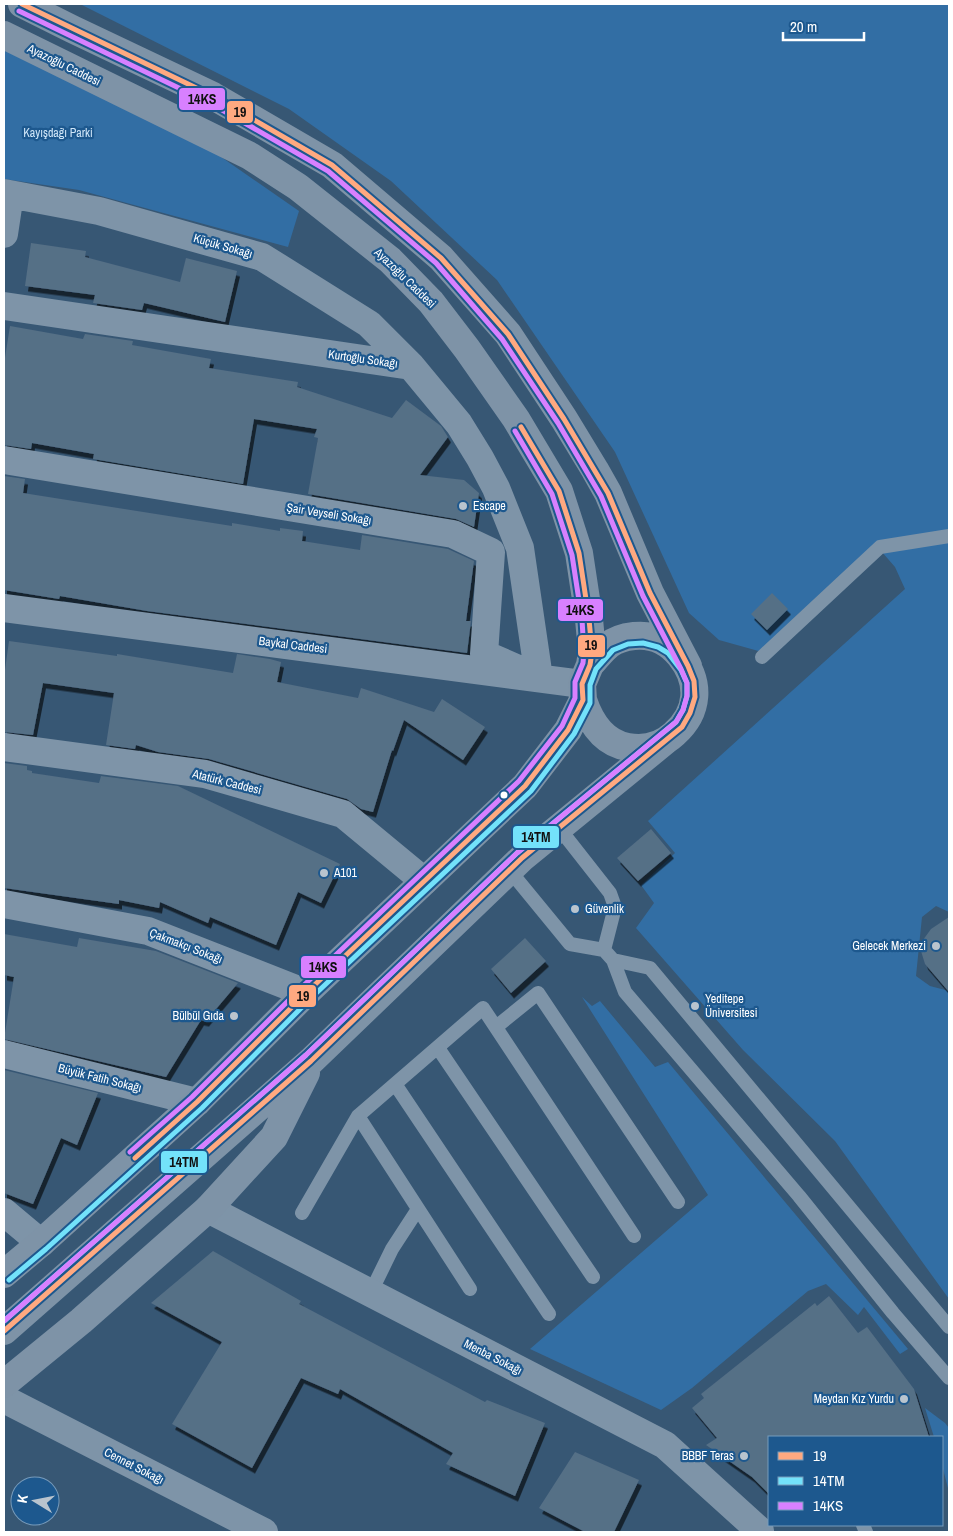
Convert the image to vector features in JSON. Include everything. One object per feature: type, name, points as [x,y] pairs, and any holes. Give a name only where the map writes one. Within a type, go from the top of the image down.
[{"type":"main road","points":[[4,1331],[312,1061],[522,858],[682,727],[690,713],[694,697],[694,681],[688,666],[650,593],[608,493],[595,470],[508,334],[441,258],[332,165],[213,96],[22,4]]},
{"type":"main road","name":"Ayazoğlu Caddesi","points":[[4,35],[250,156],[298,187],[390,260],[432,302],[516,419],[559,491],[579,553],[589,619],[592,652],[585,683]]},
{"type":"main road","points":[[4,1274],[197,1102],[306,992],[525,786],[568,730],[585,683],[609,644],[626,637],[644,635],[662,640],[673,648],[688,666]]},
{"type":"main road","points":[[585,683],[588,716],[609,739],[623,746],[638,748],[654,746],[670,737]]},
{"type":"main road","points":[[4,1384],[81,1321],[208,1209],[274,1137],[312,1061]]},
{"type":"street","points":[[4,234],[7,193]]},
{"type":"street","name":"Küçük Sokağı","points":[[7,193],[99,211],[262,257],[369,324],[411,366]]},
{"type":"street","name":"Kurtoğlu Sokağı","points":[[4,306],[411,366],[459,424],[496,488],[520,548],[539,678]]},
{"type":"street","name":"Şair Veyseli Sokağı","points":[[4,460],[453,534],[491,552],[484,654],[539,678]]},
{"type":"street","name":"Baykal Caddesi","points":[[4,608],[585,683]]},
{"type":"street","name":"Atatürk Caddesi","points":[[4,747],[205,774],[343,814],[424,881]]},
{"type":"street","name":"Çakmakçı Sokağı","points":[[4,904],[148,931],[306,992]]},
{"type":"street","name":"Büyük Fatih Sokağı","points":[[4,1054],[197,1102]]},
{"type":"street","name":"Menba Sokağı","points":[[208,1209],[665,1445],[759,1531]]},
{"type":"street","points":[[4,1212],[41,1243]]},
{"type":"street","name":"Cennet Sokağı","points":[[4,1399],[264,1532]]},
{"type":"lane","points":[[762,656],[880,547],[949,536]]},
{"type":"lane","points":[[559,828],[610,892],[615,907],[609,955],[625,992],[799,1196],[893,1313],[949,1378]]},
{"type":"lane","points":[[510,871],[570,944],[650,968],[949,1327]]},
{"type":"lane","points":[[496,1028],[538,993],[678,1202]]},
{"type":"lane","points":[[302,1213],[358,1116],[483,1008],[634,1236]]},
{"type":"lane","points":[[438,1048],[593,1277]]},
{"type":"lane","points":[[395,1084],[550,1314]]},
{"type":"lane","points":[[358,1116],[470,1289]]},
{"type":"lane","points":[[370,1294],[392,1249],[418,1209]]},
{"type":"green space","points":[[80,4],[949,4],[949,912],[936,906],[922,917],[916,976],[930,986],[949,991],[949,1299],[835,1141],[743,1050],[636,928],[654,903],[641,885],[675,853],[648,821],[905,589],[895,567],[875,544],[762,652],[719,640],[689,613],[615,452],[497,280],[391,181],[289,109]]},
{"type":"green space","name":"Kayışdağı Parki","points":[[4,45],[214,152],[299,211],[288,247],[79,190],[4,179]]},
{"type":"green space","points":[[582,997],[592,1006],[600,1001],[655,1067],[668,1062],[908,1349],[900,1354],[864,1307],[858,1315],[826,1284],[808,1291],[692,1388],[661,1410],[530,1349],[708,1195]]},
{"type":"green space","points":[[925,1408],[949,1428],[949,1492],[943,1469],[943,1436],[934,1436]]},
{"type":"building","points":[[31,243],[86,251],[85,257],[180,282],[186,258],[237,271],[225,322],[144,303],[142,310],[93,303],[95,295],[25,286]]},
{"type":"building","points":[[10,326],[83,339],[85,334],[133,341],[132,345],[211,359],[209,368],[298,382],[297,387],[392,418],[406,400],[441,426],[448,437],[420,475],[464,480],[479,493],[474,527],[456,519],[308,494],[318,438],[314,437],[317,429],[254,419],[243,484],[93,459],[94,454],[32,443],[31,449],[4,445],[4,364]]},
{"type":"building","points":[[4,476],[25,479],[23,493],[232,526],[232,523],[280,531],[280,528],[303,531],[302,541],[360,550],[362,535],[448,549],[474,561],[466,621],[471,621],[467,653],[147,611],[60,596],[59,599],[4,590]]},
{"type":"building","points":[[772,593],[788,609],[767,630],[751,614]]},
{"type":"building","points":[[9,641],[117,656],[117,654],[233,673],[237,654],[270,659],[281,662],[277,682],[358,698],[361,688],[434,712],[442,699],[485,727],[463,760],[404,720],[392,750],[373,812],[361,809],[347,799],[209,759],[158,752],[136,745],[135,749],[106,745],[114,693],[43,683],[33,735],[4,732],[4,677]]},
{"type":"building","points":[[4,763],[27,766],[27,770],[32,771],[32,773],[99,783],[101,776],[178,786],[340,864],[321,903],[298,892],[276,945],[210,917],[208,923],[160,902],[159,908],[119,900],[119,904],[4,888]]},
{"type":"building","points":[[651,829],[671,853],[638,881],[617,858]]},
{"type":"building","name":"Gelecek Merkezi","points":[[949,917],[949,992],[925,964],[921,951],[923,940],[931,929]]},
{"type":"building","points":[[4,934],[77,947],[79,938],[156,951],[238,983],[206,1021],[201,1020],[166,1077],[4,1039],[14,977],[4,975]]},
{"type":"building","points":[[525,938],[546,961],[511,993],[491,969]]},
{"type":"building","points":[[4,1070],[98,1093],[77,1145],[61,1138],[33,1204],[4,1193]]},
{"type":"building","points":[[213,1251],[301,1301],[299,1304],[485,1402],[487,1400],[545,1423],[515,1496],[446,1464],[453,1453],[340,1389],[338,1394],[301,1378],[252,1468],[172,1424],[222,1342],[151,1303]]},
{"type":"building","points":[[829,1296],[858,1333],[867,1327],[914,1389],[929,1436],[768,1436],[768,1493],[752,1477],[706,1445],[717,1438],[692,1408],[704,1398],[701,1394],[815,1303],[817,1306]]},
{"type":"building","points":[[575,1452],[639,1480],[614,1532],[585,1532],[539,1508]]},
{"type":"transit line","name":"19","points":[[4,1331],[311,1061],[522,858],[682,727],[690,713],[695,697],[694,681],[688,666],[650,593],[608,493],[564,419],[508,334],[441,258],[332,165],[213,96],[22,4]]},
{"type":"transit line","name":"14KS","points":[[4,1321],[306,1055],[517,853],[676,722],[683,710],[687,696],[687,683],[681,669],[643,596],[601,496],[558,423],[502,339],[436,263],[328,171],[210,103],[19,11]]},
{"type":"transit line","name":"19","points":[[135,1158],[197,1102],[306,993],[525,786],[568,730],[583,700],[582,684],[590,665],[592,652],[579,553],[559,491],[521,427]]},
{"type":"transit line","name":"14KS","points":[[130,1152],[192,1097],[301,988],[519,781],[562,726],[575,698],[575,682],[583,663],[584,652],[582,620],[572,555],[552,494],[515,431]]},
{"type":"transit line","name":"14TM","points":[[4,1321],[306,1055],[517,853],[676,722],[683,710],[687,696],[687,683],[681,670],[668,653],[658,647],[643,643],[628,644],[613,650],[596,669],[590,685],[590,703],[574,734],[531,791],[311,998],[202,1108],[9,1280]]},
{"type":"place","name":"Escape","points":[[463,506]]},
{"type":"place","name":"A101","points":[[324,873]]},
{"type":"place","name":"Güvenlik","points":[[575,909]]},
{"type":"place","name":"Gelecek Merkezi","points":[[936,946]]},
{"type":"place","name":"Yeditepe Üniversitesi","points":[[695,1006]]},
{"type":"place","name":"Bülbül Gıda","points":[[234,1016]]},
{"type":"place","name":"Meydan Kız Yurdu","points":[[904,1399]]},
{"type":"place","name":"BBBF Teras","points":[[744,1456]]}]
